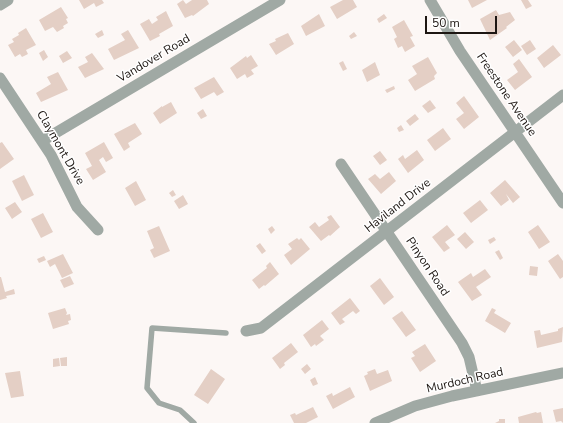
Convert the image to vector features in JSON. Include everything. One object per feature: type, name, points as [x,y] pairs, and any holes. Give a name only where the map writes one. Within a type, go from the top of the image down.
[{"type":"street","points":[[0,5],[8,0]]},
{"type":"street","name":"Vandover Road","points":[[42,142],[280,0]]},
{"type":"street","name":"Freestone Avenue","points":[[430,0],[460,51],[563,203]]},
{"type":"street","name":"Claymont Drive","points":[[0,78],[42,142],[77,207],[98,230]]},
{"type":"street","name":"Haviland Drive","points":[[246,331],[261,328],[563,95]]},
{"type":"street","name":"Pinyon Road","points":[[341,164],[466,349],[477,391]]},
{"type":"street","name":"Murdoch Road","points":[[375,423],[415,406],[563,373]]},
{"type":"lane","points":[[194,423],[180,410],[159,403],[147,388],[152,328],[226,333]]},
{"type":"building","points":[[79,0],[102,0],[104,3],[96,7],[94,3],[84,9]]},
{"type":"building","points":[[183,0],[186,4],[192,0],[207,0],[209,4],[193,16],[192,15],[185,18],[177,4]]},
{"type":"building","points":[[343,0],[353,0],[357,7],[337,19],[330,7]]},
{"type":"building","points":[[468,0],[487,0],[472,8]]},
{"type":"building","points":[[521,0],[528,0],[532,6],[526,9]]},
{"type":"building","points":[[61,7],[68,18],[66,19],[68,23],[63,26],[64,28],[57,32],[53,27],[45,31],[39,20]]},
{"type":"building","points":[[496,10],[499,15],[510,12],[515,20],[506,27],[507,28],[490,40],[480,19]]},
{"type":"building","points":[[166,11],[173,26],[159,34],[160,36],[150,41],[140,24],[149,19],[152,24],[158,20],[156,17]]},
{"type":"building","points":[[319,14],[325,26],[306,36],[301,26]]},
{"type":"building","points":[[384,14],[387,18],[379,23],[377,19]]},
{"type":"building","points":[[404,20],[413,36],[410,37],[415,46],[405,52],[402,46],[398,48],[394,39],[397,37],[392,27]]},
{"type":"building","points":[[26,28],[36,45],[26,50],[28,54],[22,57],[20,54],[15,57],[8,45],[14,42],[12,39]]},
{"type":"building","points":[[102,30],[104,35],[98,38],[95,34]]},
{"type":"building","points":[[128,30],[139,48],[114,60],[108,49],[125,40],[121,34]]},
{"type":"building","points":[[354,32],[357,36],[351,39],[349,36]]},
{"type":"building","points":[[288,33],[294,44],[276,55],[269,44],[276,41],[275,39]]},
{"type":"building","points":[[514,40],[522,50],[513,57],[505,47]]},
{"type":"building","points":[[530,40],[536,49],[527,55],[521,46]]},
{"type":"building","points":[[553,45],[561,55],[544,68],[537,58]]},
{"type":"building","points":[[44,50],[48,57],[43,61],[39,53]]},
{"type":"building","points":[[67,51],[72,58],[63,63],[59,56]]},
{"type":"building","points":[[92,53],[104,69],[85,78],[78,67],[88,62],[85,57]]},
{"type":"building","points":[[251,55],[258,66],[251,70],[254,74],[247,78],[245,74],[237,79],[230,68],[246,56],[247,58]]},
{"type":"building","points":[[428,57],[437,73],[434,76],[435,79],[415,91],[408,80],[417,74],[412,66]]},
{"type":"building","points":[[519,59],[532,77],[515,90],[507,80],[518,72],[513,64]]},
{"type":"building","points":[[343,61],[347,69],[343,71],[339,63]]},
{"type":"building","points":[[375,62],[380,75],[367,82],[362,70]]},
{"type":"building","points":[[58,72],[68,90],[41,102],[36,93],[51,84],[47,77]]},
{"type":"building","points":[[214,77],[224,92],[217,96],[214,92],[201,99],[194,88]]},
{"type":"building","points":[[394,86],[395,89],[387,93],[385,90]]},
{"type":"building","points":[[464,96],[479,117],[464,129],[456,119],[464,113],[456,103]]},
{"type":"building","points":[[430,100],[436,108],[428,113],[422,106]]},
{"type":"building","points":[[171,102],[177,113],[160,124],[153,113],[162,106]]},
{"type":"building","points":[[203,109],[207,116],[201,119],[197,113]]},
{"type":"building","points":[[415,114],[419,119],[410,126],[406,121]]},
{"type":"building","points":[[135,123],[142,134],[128,143],[130,147],[124,151],[114,134]]},
{"type":"building","points":[[401,125],[404,130],[399,132],[397,128]]},
{"type":"building","points":[[443,128],[451,139],[435,151],[427,140]]},
{"type":"building","points":[[2,142],[14,159],[0,169],[0,143]]},
{"type":"building","points":[[104,142],[113,158],[106,162],[103,157],[99,160],[106,172],[93,180],[86,169],[92,166],[85,153]]},
{"type":"building","points":[[417,150],[424,160],[408,173],[398,159],[403,155],[405,159]]},
{"type":"building","points":[[380,151],[387,160],[380,165],[373,156]]},
{"type":"building","points":[[389,172],[396,181],[381,194],[368,179],[375,174],[380,179]]},
{"type":"building","points":[[24,175],[34,195],[22,201],[12,181]]},
{"type":"building","points":[[505,180],[520,197],[513,203],[506,194],[509,200],[501,206],[490,193]]},
{"type":"building","points":[[136,181],[146,200],[135,206],[125,188]]},
{"type":"building","points":[[173,190],[176,195],[172,197],[169,193]]},
{"type":"building","points":[[183,195],[188,204],[179,209],[174,201]]},
{"type":"building","points":[[480,200],[488,210],[471,223],[463,213]]},
{"type":"building","points":[[15,202],[22,212],[12,219],[5,208]]},
{"type":"building","points":[[43,213],[53,232],[41,238],[31,219]]},
{"type":"building","points":[[331,215],[340,227],[330,236],[329,235],[321,241],[309,227],[315,222],[319,227],[329,220],[327,217]]},
{"type":"building","points":[[447,225],[455,235],[445,242],[450,248],[444,252],[432,237]]},
{"type":"building","points":[[538,225],[550,242],[539,249],[528,232]]},
{"type":"building","points":[[159,226],[170,251],[154,258],[150,250],[154,248],[147,231]]},
{"type":"building","points":[[272,226],[275,230],[271,234],[268,229]]},
{"type":"building","points":[[465,232],[474,242],[466,249],[457,239]]},
{"type":"building","points":[[494,237],[496,240],[490,244],[488,240]]},
{"type":"building","points":[[297,238],[299,240],[301,238],[310,249],[291,265],[284,255],[292,249],[288,244]]},
{"type":"building","points":[[260,243],[266,251],[262,254],[256,246]]},
{"type":"building","points":[[499,250],[503,258],[500,260],[495,252]]},
{"type":"building","points":[[63,254],[73,273],[62,278],[55,264],[50,267],[47,261]]},
{"type":"building","points":[[558,254],[563,261],[563,277],[560,279],[548,261]]},
{"type":"building","points":[[44,256],[46,260],[39,263],[37,259]]},
{"type":"building","points":[[270,262],[279,274],[259,289],[252,280],[267,268],[266,266]]},
{"type":"building","points":[[530,266],[538,267],[537,276],[529,275]]},
{"type":"building","points":[[485,269],[491,277],[476,287],[482,295],[472,301],[458,282],[471,273],[473,277]]},
{"type":"building","points":[[70,276],[74,284],[64,288],[60,280]]},
{"type":"building","points":[[0,277],[5,292],[14,289],[15,294],[6,296],[7,298],[0,300]]},
{"type":"building","points":[[380,278],[394,297],[384,305],[370,286]]},
{"type":"building","points":[[350,298],[360,311],[356,314],[353,311],[342,319],[345,322],[340,325],[331,313]]},
{"type":"building","points":[[65,308],[67,313],[66,315],[70,314],[71,320],[68,321],[69,324],[53,329],[48,313]]},
{"type":"building","points":[[492,308],[496,310],[494,313],[511,323],[505,333],[485,321]]},
{"type":"building","points":[[402,311],[416,330],[406,337],[392,318]]},
{"type":"building","points":[[322,320],[329,329],[320,336],[324,340],[316,346],[315,344],[311,347],[303,335]]},
{"type":"building","points":[[563,327],[562,342],[537,348],[534,331],[540,330],[541,335],[558,331],[558,329]]},
{"type":"building","points":[[291,343],[298,352],[284,363],[285,365],[280,369],[272,358]]},
{"type":"building","points":[[425,344],[436,361],[420,372],[411,358],[415,356],[412,352]]},
{"type":"building","points":[[67,357],[67,366],[61,366],[60,358]]},
{"type":"building","points":[[59,358],[60,366],[53,367],[53,359]]},
{"type":"building","points":[[307,364],[311,369],[305,374],[301,369]]},
{"type":"building","points":[[211,369],[225,379],[208,404],[194,395]]},
{"type":"building","points":[[375,369],[377,374],[388,370],[392,381],[370,391],[364,376],[368,374],[367,372]]},
{"type":"building","points":[[20,371],[24,396],[11,398],[5,373]]},
{"type":"building","points":[[315,377],[318,384],[313,386],[310,380]]},
{"type":"building","points":[[350,387],[355,397],[333,409],[326,396],[332,393],[333,396]]},
{"type":"building","points":[[313,407],[318,417],[306,423],[294,423],[290,415],[295,413],[296,415]]},
{"type":"building","points":[[563,408],[563,423],[561,421],[556,422],[553,410]]},
{"type":"building","points":[[541,412],[543,423],[519,423],[518,417]]},
{"type":"building","points":[[499,419],[505,419],[505,423],[495,423],[499,421]]}]
